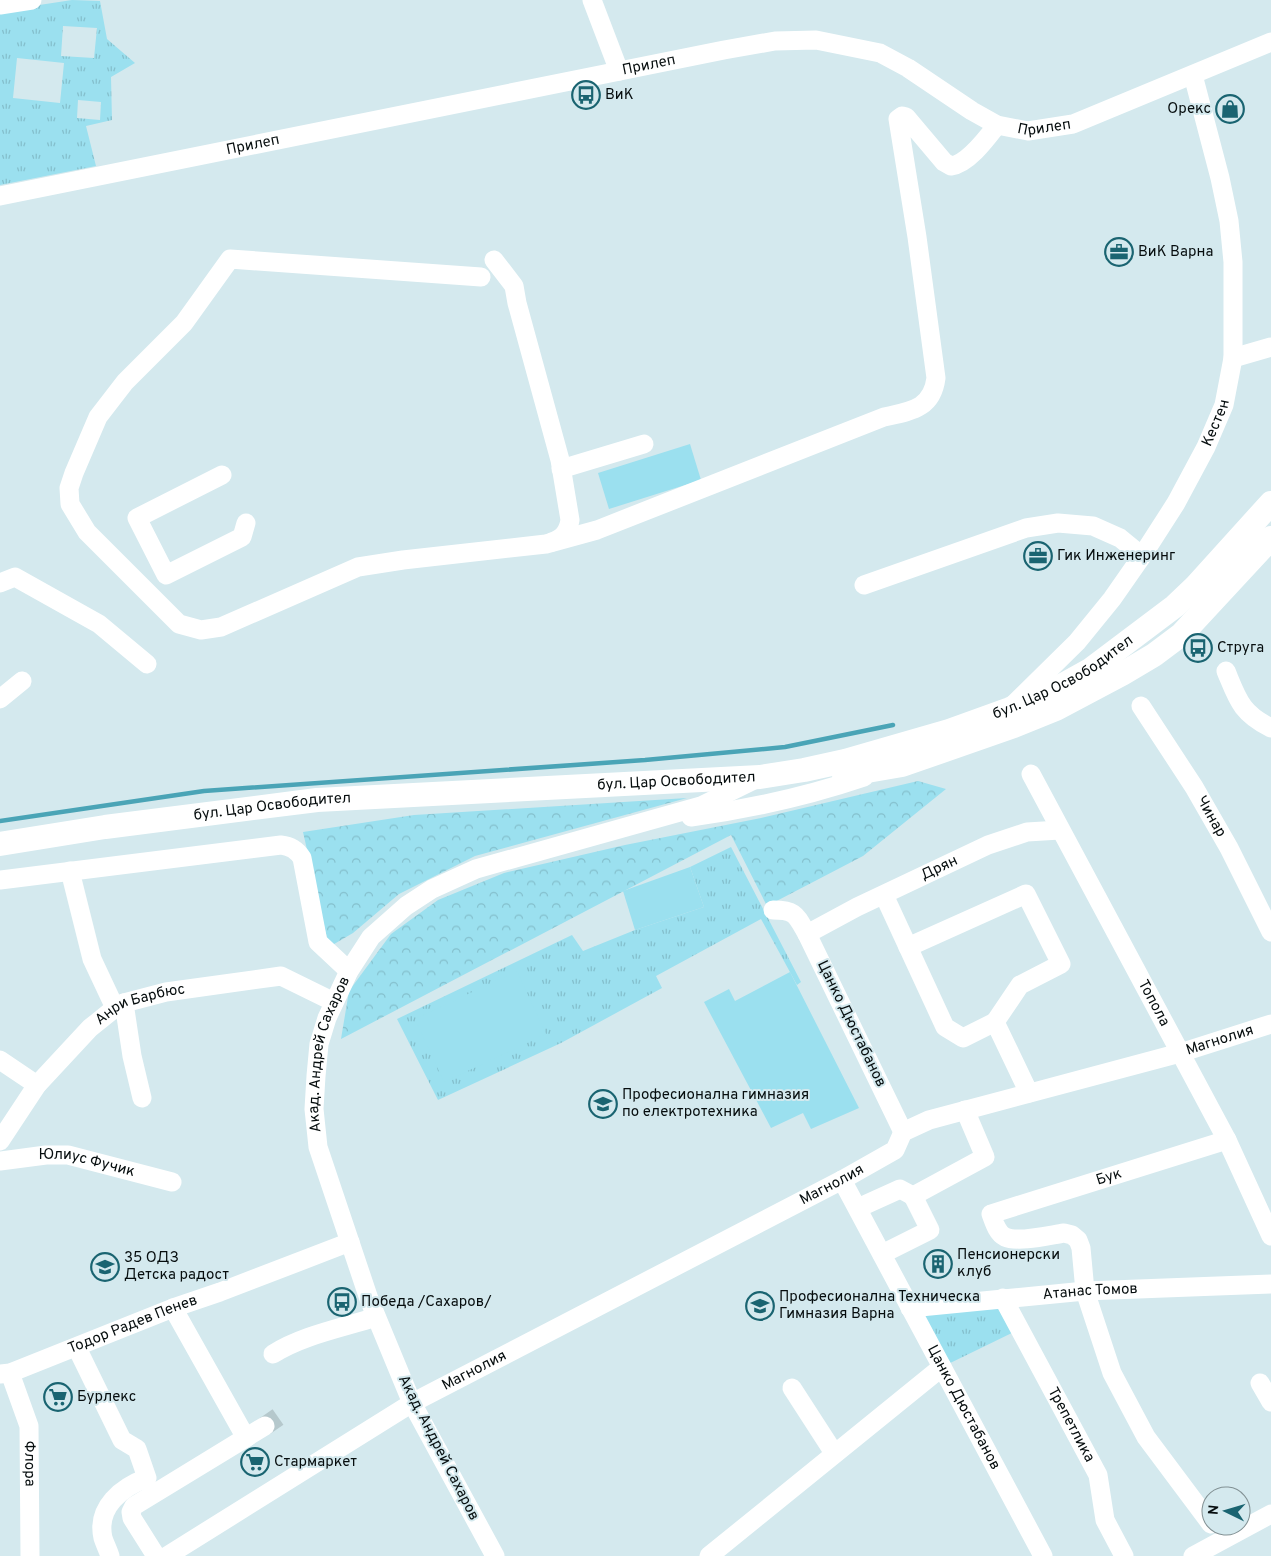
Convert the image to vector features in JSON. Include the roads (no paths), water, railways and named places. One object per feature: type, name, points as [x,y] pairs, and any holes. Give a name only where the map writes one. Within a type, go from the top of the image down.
[{"type":"main road","name":"бул. Цар Освободител","points":[[0,844],[105,827],[318,800],[760,777],[845,761],[949,730],[1010,708],[1048,693],[1090,670],[1175,606],[1195,587],[1271,503]]},
{"type":"main road","name":"бул. Цар Освободител","points":[[0,854],[234,820],[342,809],[609,793],[733,792],[902,765],[1014,726],[1056,709],[1143,662],[1182,634],[1271,538]]},
{"type":"street","points":[[0,5],[32,0]]},
{"type":"street","points":[[592,0],[619,71]]},
{"type":"street","name":"Прилеп","points":[[0,196],[775,41],[816,40],[880,54],[908,68],[972,111],[997,125],[1028,131],[1073,124],[1271,42]]},
{"type":"street","name":"Кестен","points":[[1010,708],[1076,642],[1112,599],[1176,503],[1206,447],[1224,404],[1233,358],[1233,262],[1229,221],[1220,178],[1193,75]]},
{"type":"street","points":[[481,277],[230,259],[184,323],[125,382],[98,417],[69,488],[70,504],[87,532],[179,624],[201,630],[221,627],[358,567],[546,544],[598,530],[884,417],[912,410],[927,402],[932,394],[936,378],[917,237],[898,119],[902,116],[906,117],[945,164],[950,166],[957,164],[976,150],[997,125]]},
{"type":"street","points":[[494,260],[514,286],[517,304],[560,460],[569,526],[563,536],[546,544]]},
{"type":"street","points":[[1233,358],[1271,347]]},
{"type":"street","points":[[561,469],[644,444]]},
{"type":"street","points":[[222,475],[137,518],[166,575],[242,537],[246,523]]},
{"type":"street","points":[[568,514],[572,524],[578,528],[584,531],[598,530]]},
{"type":"street","points":[[864,585],[1026,528],[1058,523],[1093,526],[1120,538],[1142,556]]},
{"type":"street","points":[[0,583],[15,577],[99,624],[147,664]]},
{"type":"street","points":[[1226,671],[1240,705],[1257,721],[1271,728]]},
{"type":"street","points":[[0,699],[22,681]]},
{"type":"street","name":"Чинар","points":[[1141,706],[1194,787],[1229,848],[1271,932]]},
{"type":"street","points":[[638,824],[721,813],[830,789],[902,765]]},
{"type":"street","name":"Топола","points":[[1031,774],[1227,1140],[1271,1236]]},
{"type":"street","points":[[638,824],[701,806],[733,792],[760,777]]},
{"type":"street","name":"Акад. Андрей Сахаров","points":[[495,1556],[412,1403],[376,1317],[350,1242],[318,1147],[314,1109],[319,1044],[334,1002],[349,971],[371,936],[406,906],[432,889],[476,869],[638,824]]},
{"type":"street","name":"Дрян","points":[[807,934],[988,845],[1026,832],[1060,830]]},
{"type":"street","points":[[0,880],[281,845],[288,846],[294,848],[302,858],[318,942],[349,971]]},
{"type":"street","points":[[70,871],[92,959],[119,1006],[142,1098]]},
{"type":"street","points":[[884,895],[944,1027],[963,1038],[994,1022],[1020,984],[1061,964],[1026,894],[908,947]]},
{"type":"street","name":"Цанко Дюстабанов","points":[[773,910],[787,910],[796,914],[903,1132]]},
{"type":"street","name":"Анри Барбюс","points":[[0,1141],[37,1085],[90,1028],[119,1006],[166,992],[281,976],[334,1002]]},
{"type":"street","points":[[994,1022],[1030,1093]]},
{"type":"street","name":"Магнолия","points":[[167,1556],[412,1403],[842,1180],[895,1150],[903,1132],[928,1120],[1180,1053],[1271,1024]]},
{"type":"street","points":[[0,1060],[37,1085]]},
{"type":"street","points":[[913,1196],[985,1157],[965,1110]]},
{"type":"street","name":"Бук","points":[[1085,1291],[1081,1248],[1078,1240],[1072,1234],[1064,1233],[1015,1239],[1004,1237],[998,1231],[991,1214],[1227,1140]]},
{"type":"street","name":"Юлиус Фучик","points":[[0,1161],[46,1154],[68,1155],[172,1182]]},
{"type":"street","name":"Цанко Дюстабанов","points":[[842,1180],[1043,1556]]},
{"type":"street","points":[[858,1208],[900,1189],[913,1196],[930,1230],[882,1254]]},
{"type":"street","name":"Тодор Радев Пенев","points":[[5,1374],[77,1348],[173,1308],[350,1242]]},
{"type":"street","name":"Атанас Томов","points":[[910,1308],[1085,1291],[1148,1287],[1271,1284]]},
{"type":"street","points":[[1085,1291],[1112,1373],[1146,1437],[1201,1511]]},
{"type":"street","name":"Трепетлика","points":[[1004,1298],[1098,1475],[1105,1520],[1124,1556]]},
{"type":"street","points":[[173,1308],[246,1438]]},
{"type":"street","points":[[273,1354],[287,1345],[300,1340],[376,1317]]},
{"type":"street","points":[[77,1348],[122,1440],[137,1449],[147,1478],[115,1496],[104,1513],[103,1537],[110,1556]]},
{"type":"street","points":[[718,1553],[834,1453],[942,1367]]},
{"type":"street","name":"Флора","points":[[5,1374],[29,1426],[30,1556]]},
{"type":"street","points":[[1260,1383],[1271,1402]]},
{"type":"street","points":[[792,1388],[834,1453]]},
{"type":"street","points":[[156,1556],[132,1518],[131,1512],[134,1506],[264,1426]]},
{"type":"street","points":[[1251,1520],[1271,1514]]},
{"type":"street","points":[[1194,1556],[1210,1536]]},
{"type":"waterway","points":[[0,821],[204,791],[645,760],[785,747],[893,725]]},
{"type":"tunnel","points":[[265,1426],[278,1417]]},
{"type":"place","name":"ВиК","points":[[586,95]]},
{"type":"place","name":"Орекс","points":[[1230,109]]},
{"type":"place","name":"ВиК Варна","points":[[1119,252]]},
{"type":"place","name":"Гик Инженеринг","points":[[1038,556]]},
{"type":"place","name":"Струга","points":[[1198,648]]},
{"type":"place","name":"Професионална гимназия по електротехника","points":[[603,1104]]},
{"type":"place","name":"Пенсионерски клуб","points":[[938,1264]]},
{"type":"place","name":"35 ОДЗ Детска радост","points":[[105,1267]]},
{"type":"place","name":"Победа /Сахаров/","points":[[342,1302]]},
{"type":"place","name":"Професионална Техническа Гимназия Варна","points":[[760,1306]]},
{"type":"place","name":"Бурлекс","points":[[58,1397]]},
{"type":"place","name":"Стармаркет","points":[[255,1462]]}]
